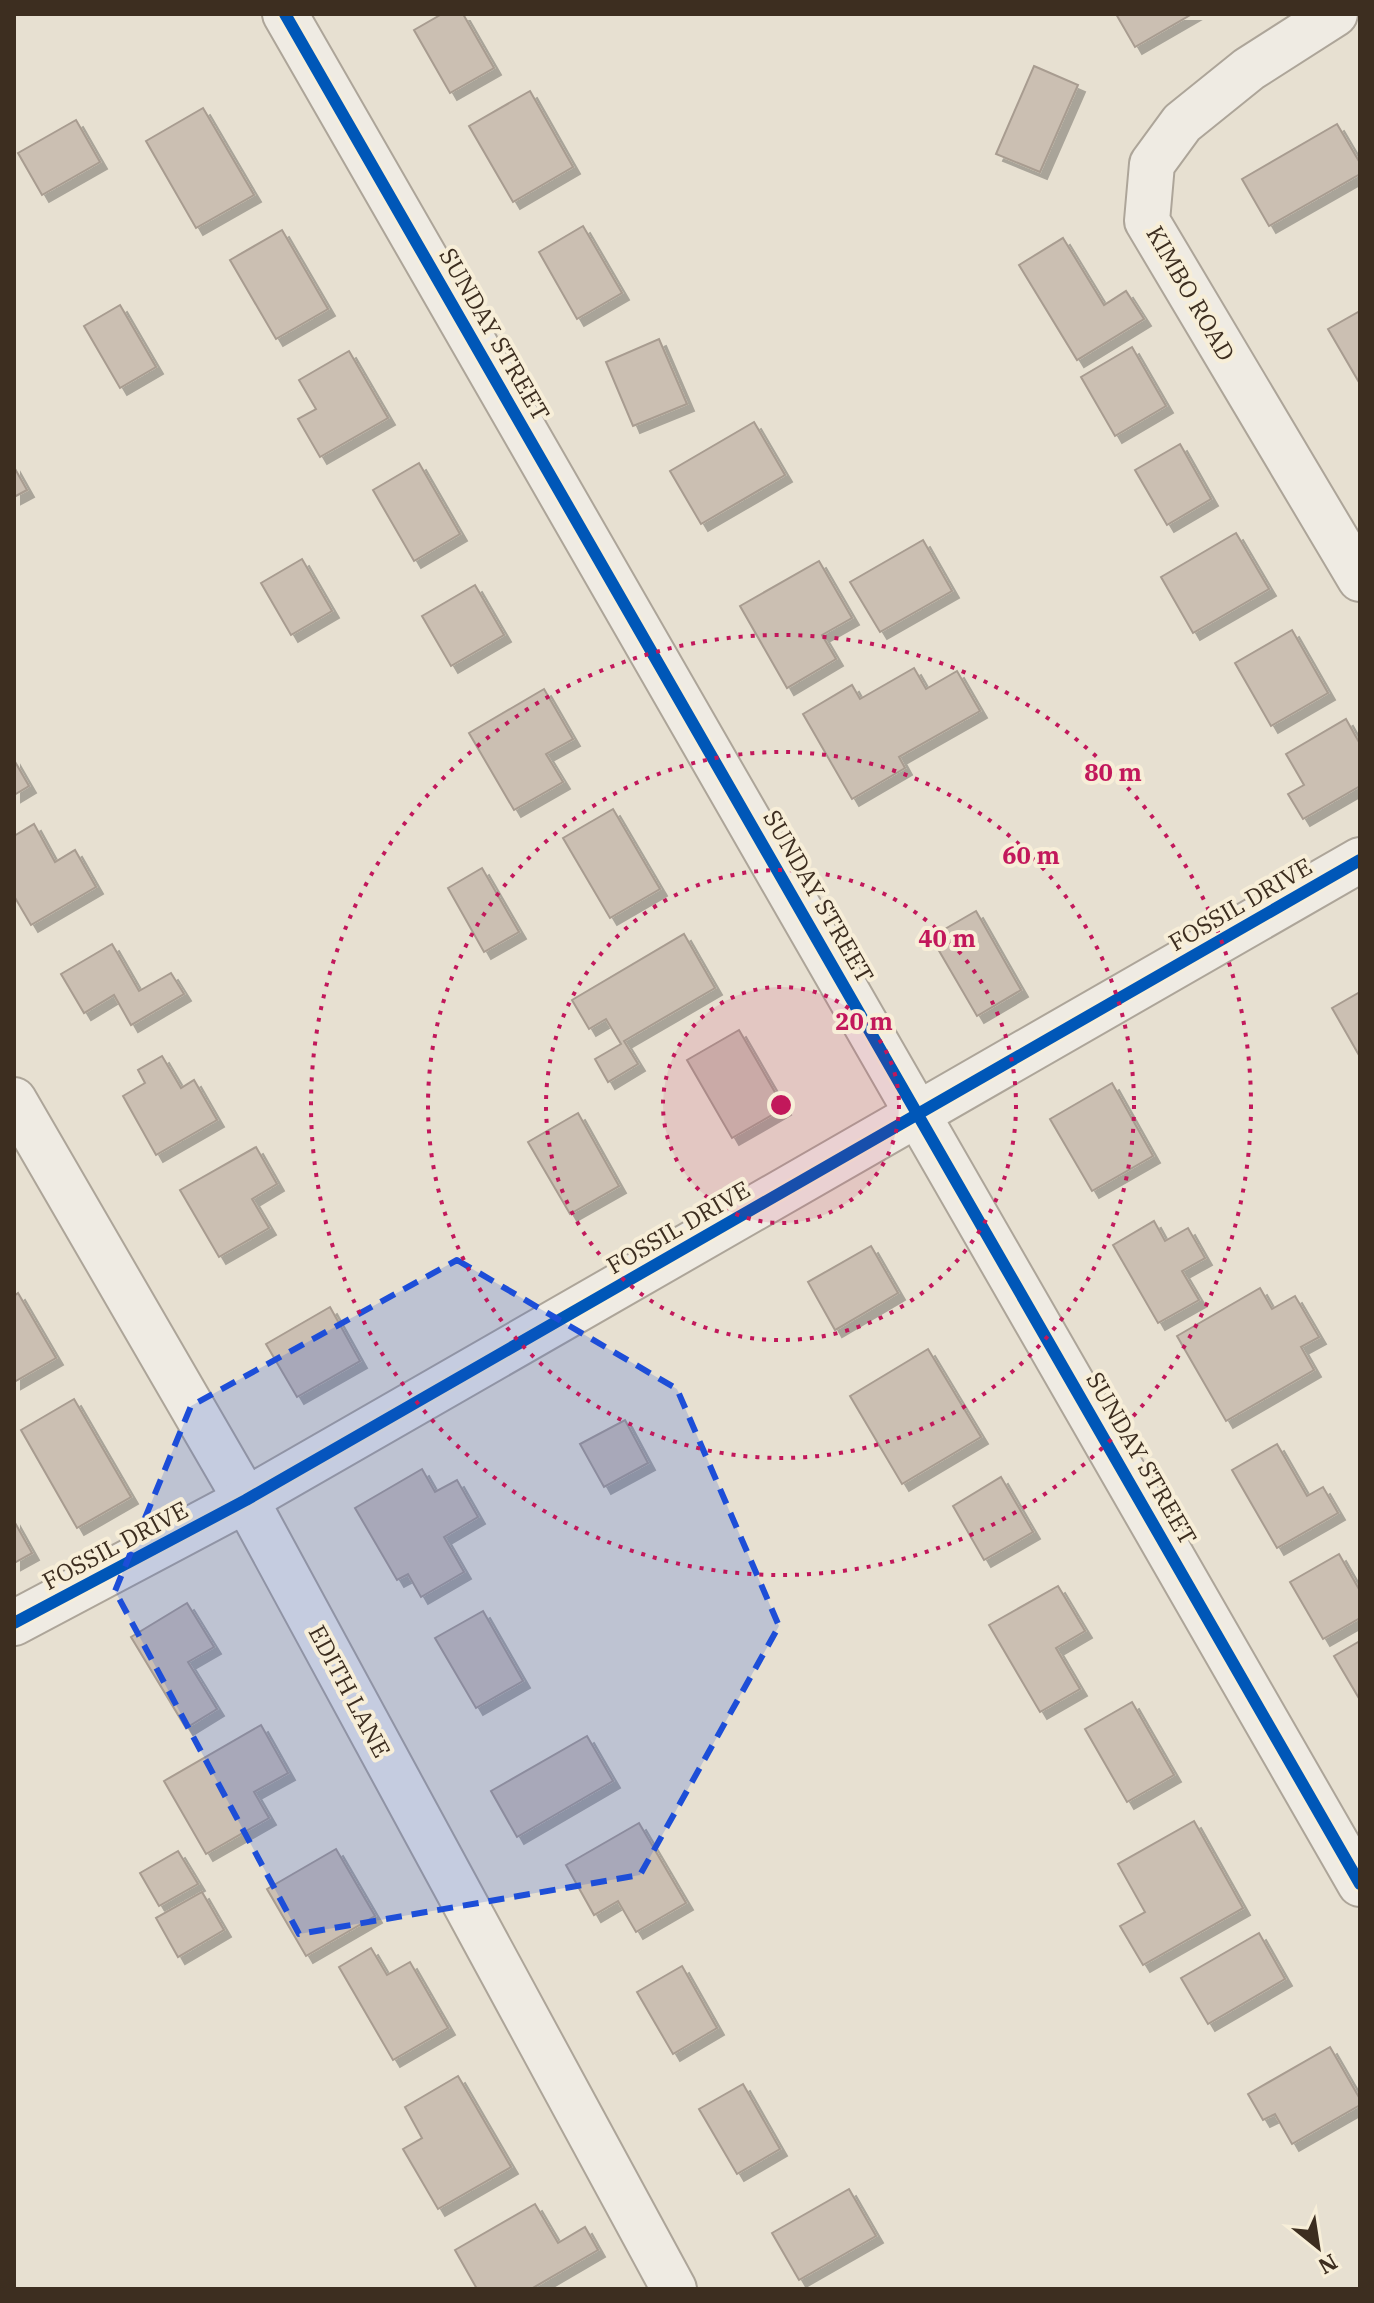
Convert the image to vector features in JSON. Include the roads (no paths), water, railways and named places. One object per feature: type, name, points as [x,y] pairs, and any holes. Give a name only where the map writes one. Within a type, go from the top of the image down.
[{"type":"street","name":"SUNDAY STREET","points":[[285,14],[919,1114],[1354,1859]]},
{"type":"street","name":"KIMBO ROAD","points":[[1335,14],[1249,69],[1182,123],[1152,164],[1147,221],[1360,579]]},
{"type":"street","name":"FOSSIL DRIVE","points":[[14,1623],[246,1500],[1360,860]]},
{"type":"street","name":"EDITH LANE","points":[[14,1100],[246,1500],[674,2289]]}]
